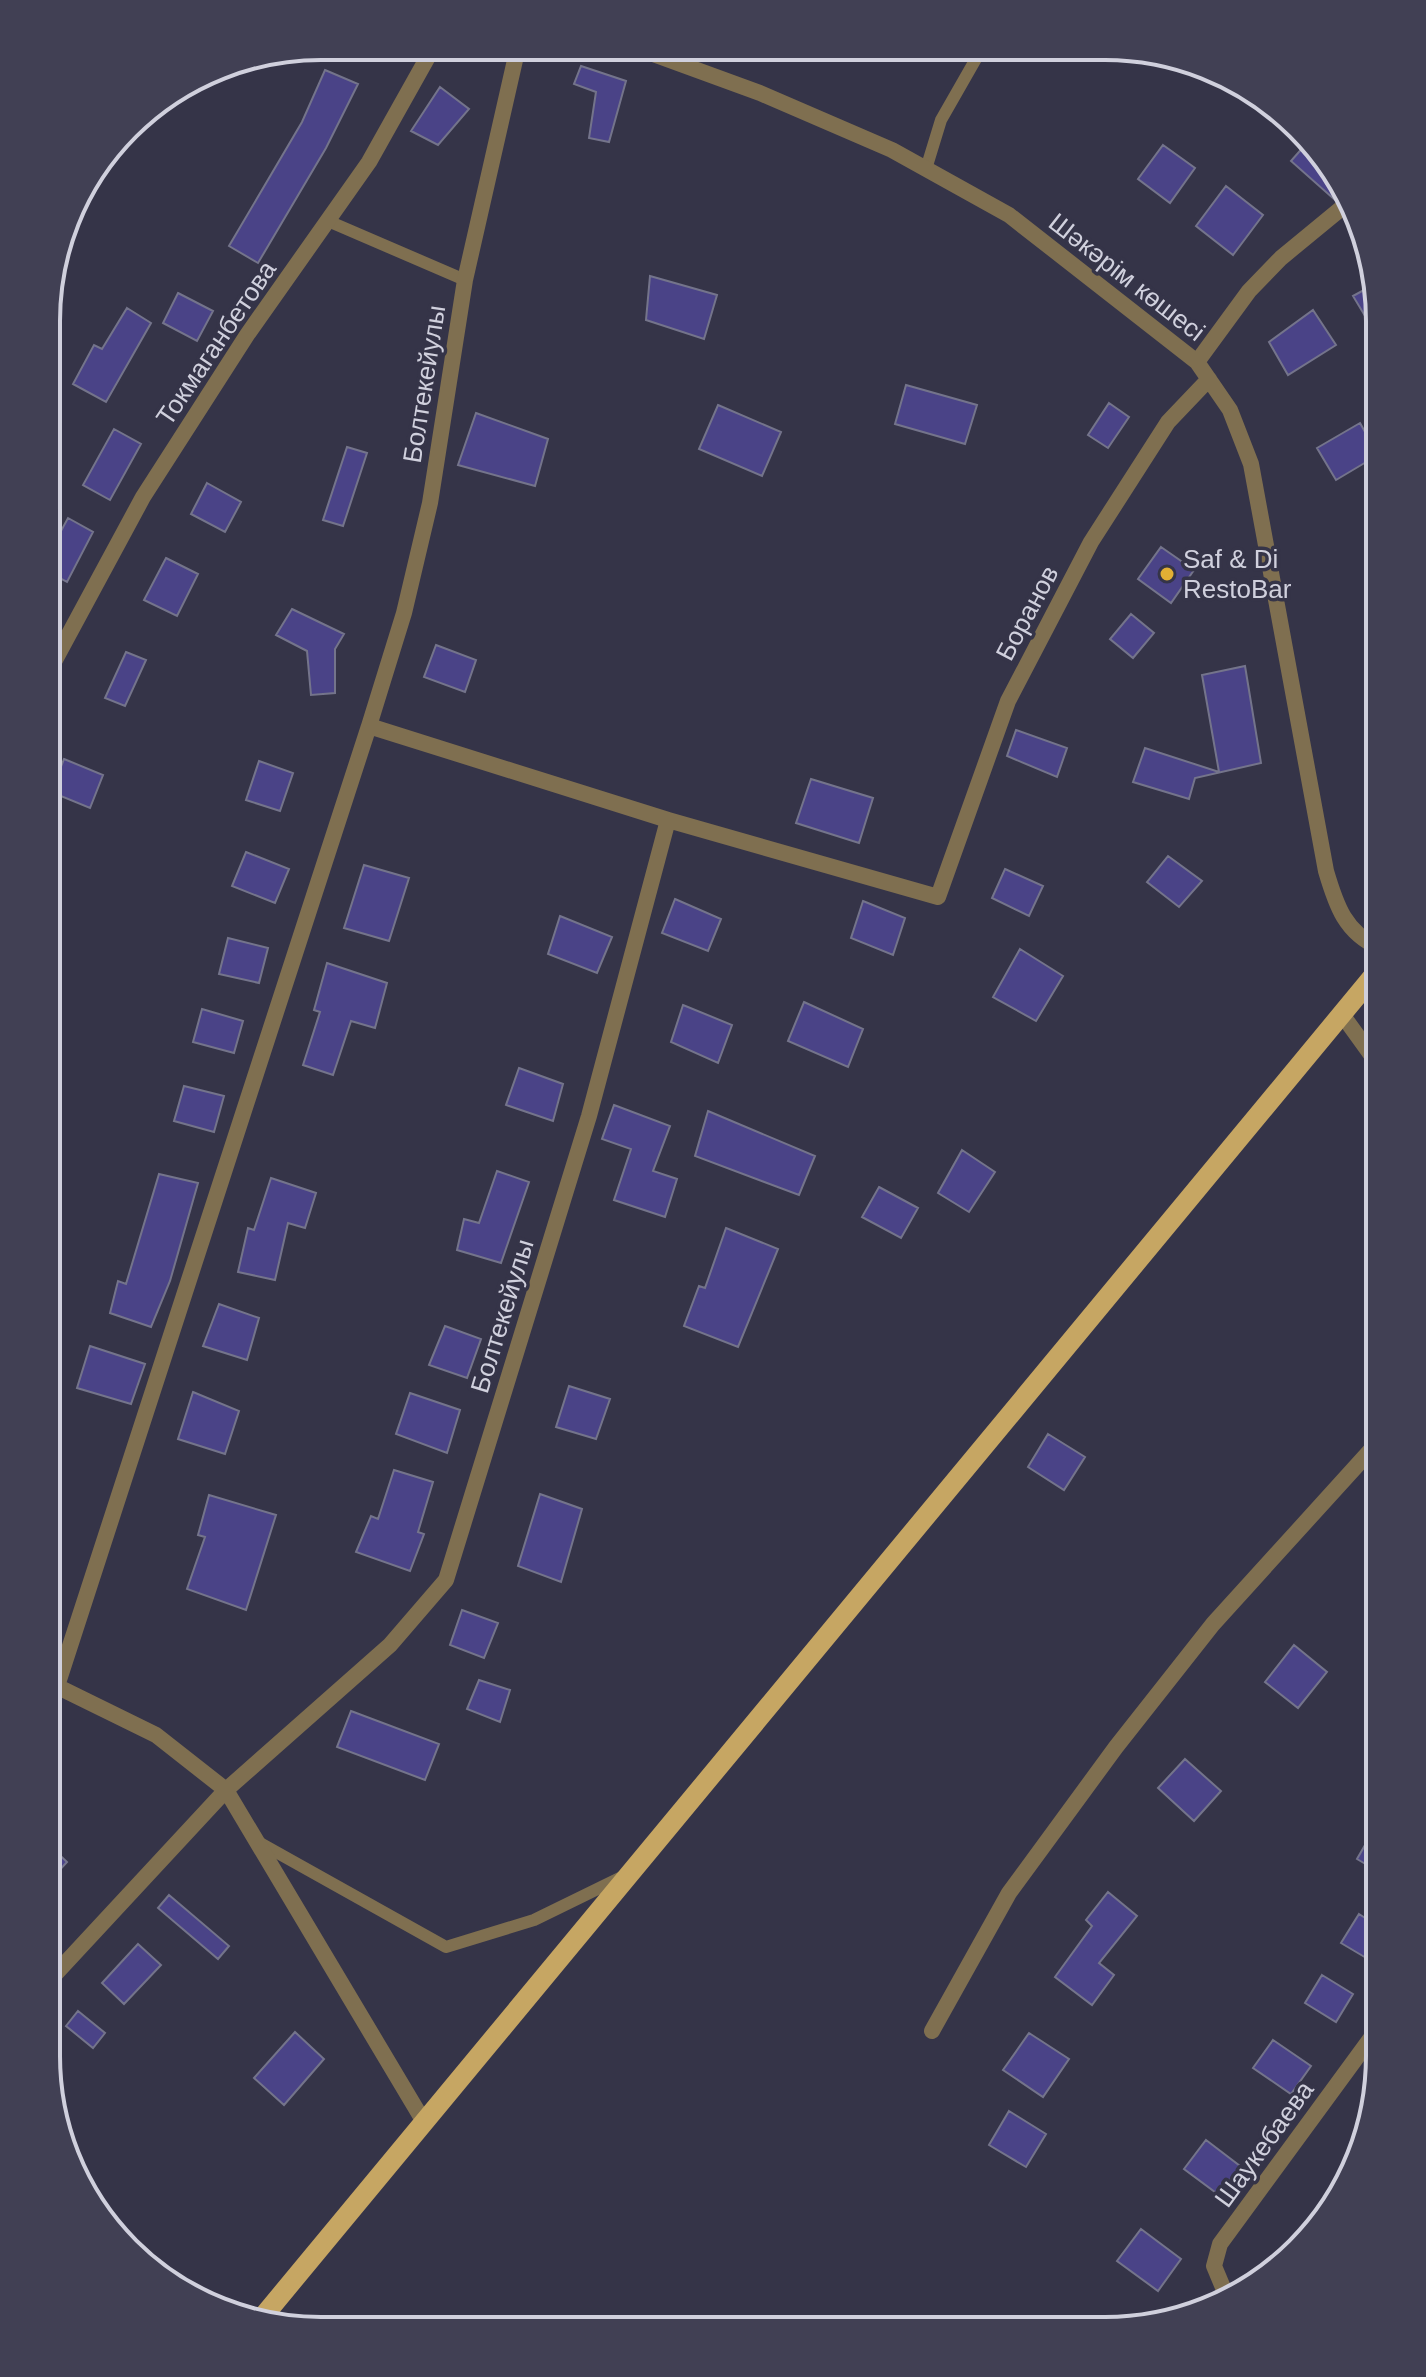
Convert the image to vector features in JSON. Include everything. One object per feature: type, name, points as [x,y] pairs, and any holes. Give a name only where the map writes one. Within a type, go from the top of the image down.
[{"type":"main road","points":[[268,2311],[1366,985]]},
{"type":"street","name":"Токмаганбетова","points":[[60,651],[143,497],[247,335],[369,162],[426,61]]},
{"type":"street","name":"Болтекейулы","points":[[60,1658],[404,613],[430,503],[465,280],[515,61]]},
{"type":"street","name":"Шәкәрім көшесі","points":[[671,61],[760,93],[892,150],[1009,215],[1197,362],[1230,410],[1251,464],[1326,871],[1337,908],[1351,930],[1366,939]]},
{"type":"street","points":[[1197,362],[1249,291],[1281,258],[1340,209]]},
{"type":"street","name":"Боранов","points":[[668,820],[938,897],[1008,701],[1077,569],[1168,422],[1209,379]]},
{"type":"street","points":[[369,726],[668,820]]},
{"type":"street","name":"Болтекейулы","points":[[60,1969],[226,1790],[390,1645],[446,1580],[589,1116],[668,820]]},
{"type":"street","points":[[1341,1013],[1366,1047]]},
{"type":"street","points":[[932,2031],[1009,1893],[1116,1747],[1213,1624],[1365,1456]]},
{"type":"street","points":[[60,1692],[156,1735],[226,1790],[424,2122]]},
{"type":"street","name":"Шаукебаева","points":[[1223,2288],[1214,2266],[1220,2244],[1365,2046]]},
{"type":"lane","points":[[926,169],[941,120],[976,60]]},
{"type":"lane","points":[[328,221],[465,280]]},
{"type":"lane","points":[[260,1843],[446,1947],[534,1920],[630,1873]]},
{"type":"building","points":[[581,66],[626,81],[609,142],[589,138],[596,92],[574,84]]},
{"type":"building","points":[[325,70],[358,84],[326,148],[258,263],[229,246],[302,122]]},
{"type":"building","points":[[440,87],[469,109],[438,145],[411,131]]},
{"type":"building","points":[[1163,145],[1195,168],[1170,203],[1138,179]]},
{"type":"building","points":[[1301,150],[1335,200],[1335,200],[1291,161]]},
{"type":"building","points":[[1226,186],[1263,215],[1233,255],[1196,226]]},
{"type":"building","points":[[650,276],[717,295],[704,339],[646,320]]},
{"type":"building","points":[[1363,290],[1366,317],[1353,296]]},
{"type":"building","points":[[178,293],[213,311],[197,341],[163,323]]},
{"type":"building","points":[[127,308],[151,323],[106,402],[73,384],[94,345],[102,349]]},
{"type":"building","points":[[1313,310],[1336,345],[1288,375],[1269,342]]},
{"type":"building","points":[[906,385],[977,405],[965,444],[895,424]]},
{"type":"building","points":[[1109,403],[1129,417],[1108,448],[1088,435]]},
{"type":"building","points":[[718,405],[781,432],[762,476],[699,449]]},
{"type":"building","points":[[476,413],[548,439],[535,486],[458,465]]},
{"type":"building","points":[[1360,423],[1366,434],[1366,462],[1336,480],[1317,448]]},
{"type":"building","points":[[114,429],[141,444],[110,500],[83,485]]},
{"type":"building","points":[[347,447],[367,453],[343,526],[323,520]]},
{"type":"building","points":[[207,483],[241,502],[225,532],[191,514]]},
{"type":"building","points":[[68,518],[93,532],[67,582],[60,578],[60,533]]},
{"type":"building","points":[[1161,547],[1194,570],[1171,603],[1138,579]]},
{"type":"building","points":[[166,558],[198,574],[177,616],[144,600]]},
{"type":"building","points":[[292,609],[344,634],[335,649],[335,693],[311,695],[307,651],[276,635]]},
{"type":"building","points":[[1131,614],[1154,633],[1133,658],[1110,639]]},
{"type":"building","points":[[436,645],[476,660],[465,692],[424,677]]},
{"type":"building","points":[[126,652],[146,660],[125,706],[105,698]]},
{"type":"building","points":[[1245,666],[1261,763],[1195,778],[1189,799],[1133,782],[1145,748],[1219,772],[1202,675]]},
{"type":"building","points":[[1016,730],[1067,748],[1057,777],[1007,756]]},
{"type":"building","points":[[64,759],[103,775],[90,808],[60,796],[60,769]]},
{"type":"building","points":[[259,761],[293,773],[280,811],[246,800]]},
{"type":"building","points":[[811,779],[873,798],[859,843],[796,823]]},
{"type":"building","points":[[246,852],[289,869],[275,903],[232,886]]},
{"type":"building","points":[[1168,856],[1202,881],[1179,907],[1147,882]]},
{"type":"building","points":[[364,865],[409,878],[389,941],[344,928]]},
{"type":"building","points":[[1005,869],[1043,886],[1029,916],[992,898]]},
{"type":"building","points":[[675,899],[721,919],[708,951],[662,933]]},
{"type":"building","points":[[863,901],[905,918],[893,955],[851,938]]},
{"type":"building","points":[[560,916],[612,937],[597,973],[548,954]]},
{"type":"building","points":[[228,938],[268,948],[259,983],[219,974]]},
{"type":"building","points":[[1020,949],[1063,976],[1036,1021],[993,997]]},
{"type":"building","points":[[327,963],[387,983],[375,1028],[351,1021],[333,1075],[303,1065],[320,1012],[314,1010]]},
{"type":"building","points":[[804,1002],[863,1029],[848,1067],[788,1041]]},
{"type":"building","points":[[683,1005],[732,1025],[718,1063],[671,1042]]},
{"type":"building","points":[[202,1009],[243,1021],[234,1053],[193,1042]]},
{"type":"building","points":[[519,1068],[563,1084],[553,1121],[506,1105]]},
{"type":"building","points":[[184,1086],[224,1096],[214,1132],[174,1121]]},
{"type":"building","points":[[614,1105],[670,1126],[653,1171],[677,1179],[665,1217],[614,1200],[631,1149],[602,1139]]},
{"type":"building","points":[[708,1111],[815,1156],[799,1195],[695,1156]]},
{"type":"building","points":[[962,1150],[995,1172],[969,1212],[938,1193]]},
{"type":"building","points":[[497,1171],[529,1182],[501,1263],[457,1250],[464,1219],[479,1223]]},
{"type":"building","points":[[159,1174],[198,1183],[170,1281],[151,1327],[110,1313],[118,1281],[126,1284]]},
{"type":"building","points":[[271,1178],[316,1193],[305,1228],[288,1223],[275,1280],[238,1272],[248,1228],[254,1230]]},
{"type":"building","points":[[879,1187],[918,1208],[901,1238],[862,1217]]},
{"type":"building","points":[[726,1228],[778,1249],[738,1347],[684,1326],[699,1286],[705,1288]]},
{"type":"building","points":[[219,1304],[259,1318],[247,1360],[203,1346]]},
{"type":"building","points":[[445,1326],[481,1339],[467,1378],[429,1365]]},
{"type":"building","points":[[90,1346],[145,1364],[131,1404],[77,1388]]},
{"type":"building","points":[[569,1386],[610,1399],[596,1439],[556,1427]]},
{"type":"building","points":[[193,1392],[239,1411],[225,1454],[178,1439]]},
{"type":"building","points":[[410,1393],[460,1410],[447,1453],[396,1434]]},
{"type":"building","points":[[1048,1434],[1085,1457],[1064,1490],[1028,1467]]},
{"type":"building","points":[[394,1470],[433,1482],[418,1532],[424,1534],[410,1571],[356,1552],[371,1516],[378,1519]]},
{"type":"building","points":[[540,1494],[582,1509],[561,1582],[518,1566]]},
{"type":"building","points":[[209,1495],[276,1515],[246,1610],[187,1589],[205,1537],[198,1535]]},
{"type":"building","points":[[462,1610],[498,1623],[484,1658],[450,1645]]},
{"type":"building","points":[[1294,1645],[1327,1672],[1298,1708],[1265,1682]]},
{"type":"building","points":[[479,1680],[510,1690],[500,1722],[467,1709]]},
{"type":"building","points":[[351,1711],[439,1744],[425,1780],[337,1747]]},
{"type":"building","points":[[1185,1759],[1221,1791],[1194,1821],[1158,1788]]},
{"type":"building","points":[[1365,1845],[1365,1864],[1357,1859]]},
{"type":"building","points":[[60,1855],[67,1862],[60,1870]]},
{"type":"building","points":[[1108,1892],[1137,1916],[1099,1963],[1114,1975],[1092,2005],[1055,1977],[1092,1926],[1086,1920]]},
{"type":"building","points":[[169,1895],[229,1946],[218,1959],[158,1908]]},
{"type":"building","points":[[1359,1914],[1365,1918],[1365,1957],[1341,1943]]},
{"type":"building","points":[[138,1944],[161,1965],[124,2004],[102,1983]]},
{"type":"building","points":[[1322,1975],[1353,1994],[1336,2022],[1305,2003]]},
{"type":"building","points":[[78,2011],[105,2033],[93,2048],[66,2026]]},
{"type":"building","points":[[295,2032],[324,2059],[284,2105],[254,2078]]},
{"type":"building","points":[[1029,2033],[1069,2059],[1043,2097],[1003,2070]]},
{"type":"building","points":[[1273,2040],[1311,2066],[1291,2094],[1253,2068]]},
{"type":"building","points":[[1009,2111],[1046,2134],[1026,2167],[989,2145]]},
{"type":"building","points":[[1206,2140],[1240,2166],[1219,2195],[1184,2169]]},
{"type":"building","points":[[1141,2229],[1181,2259],[1158,2291],[1117,2261]]},
{"type":"place","name":"Saf & Di RestoBar","points":[[1167,574]]}]
